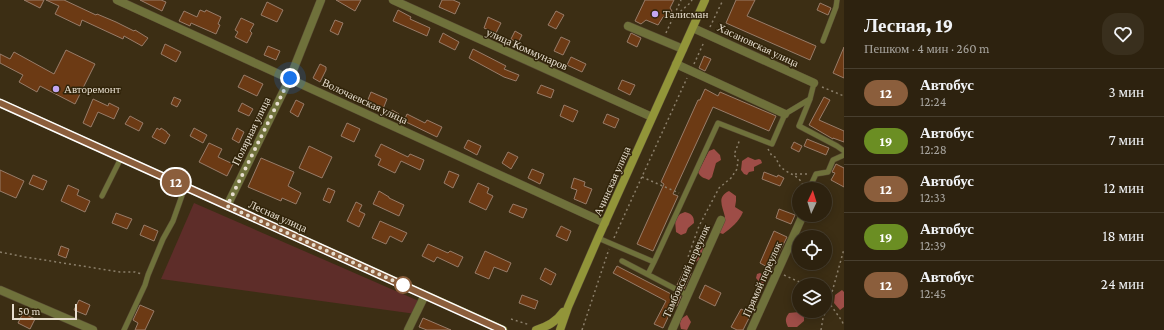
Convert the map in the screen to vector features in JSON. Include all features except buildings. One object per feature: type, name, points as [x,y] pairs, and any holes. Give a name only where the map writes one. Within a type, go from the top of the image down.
[{"type":"street","name":"Волочаевская улица","points":[[116,0],[290,78],[604,223]]},
{"type":"street","name":"Полярная улица","points":[[227,206],[290,78],[321,0]]},
{"type":"street","name":"улица Коммунаров","points":[[394,0],[652,117]]},
{"type":"street","name":"Ачинская улица","points":[[560,330],[568,307],[604,223],[705,0]]},
{"type":"street","points":[[628,26],[683,49]]},
{"type":"street","name":"Хасановская улица","points":[[693,28],[814,83]]},
{"type":"street","points":[[676,64],[785,114]]},
{"type":"street","name":"Лесная улица","points":[[0,103],[502,330]]},
{"type":"street","name":"Тамбовский переулок","points":[[672,330],[721,220]]},
{"type":"street","name":"Прямой переулок","points":[[751,330],[800,222]]},
{"type":"street","points":[[0,290],[93,330]]},
{"type":"street","points":[[408,330],[425,295]]},
{"type":"street","name":"Ачинская улица","points":[[540,329],[558,319],[568,307]]},
{"type":"lane","points":[[823,41],[836,7],[837,0]]},
{"type":"lane","points":[[814,83],[810,99],[799,126],[844,151]]},
{"type":"lane","points":[[648,274],[718,123],[772,144],[785,114],[810,99]]},
{"type":"lane","points":[[812,182],[816,174],[828,172],[833,160],[844,155]]},
{"type":"lane","points":[[102,196],[121,158]]},
{"type":"lane","points":[[124,330],[145,285],[168,228],[173,221],[186,187]]},
{"type":"lane","points":[[598,238],[654,262]]},
{"type":"lane","points":[[622,261],[687,295]]},
{"type":"path","points":[[663,40],[681,0]]},
{"type":"path","points":[[672,20],[690,4],[692,0]]},
{"type":"path","points":[[582,330],[611,243],[723,0]]},
{"type":"path","points":[[814,83],[844,96]]},
{"type":"path","points":[[696,275],[688,256],[699,226],[719,188],[731,178],[737,169],[738,160],[734,155],[742,133]]},
{"type":"path","points":[[769,143],[767,147],[780,166],[798,177],[802,182]]},
{"type":"path","points":[[793,174],[816,174]]},
{"type":"path","points":[[642,176],[684,196]]},
{"type":"path","points":[[832,292],[844,249]]},
{"type":"path","points":[[0,252],[25,258],[120,272],[136,272],[148,275]]},
{"type":"path","points":[[778,272],[792,278]]},
{"type":"path","points":[[832,307],[844,326]]},
{"type":"path","points":[[821,330],[823,318]]},
{"type":"path","points":[[511,319],[529,325],[540,324],[540,329]]},
{"type":"shaded area","points":[[714,149],[720,155],[721,160],[716,163],[712,177],[709,180],[701,176],[698,172],[709,151]]},
{"type":"shaded area","points":[[748,157],[755,160],[759,159],[762,163],[754,167],[754,171],[749,172],[747,175],[741,170],[742,161]]},
{"type":"shaded area","points":[[729,191],[736,196],[735,207],[743,212],[737,222],[723,234],[720,233],[720,229],[725,217],[721,199],[725,193]]},
{"type":"shaded area","points":[[194,203],[421,302],[416,314],[161,279]]},
{"type":"shaded area","points":[[685,212],[692,216],[694,223],[688,228],[686,233],[681,235],[676,232],[675,220],[680,214]]},
{"type":"shaded area","points":[[702,244],[702,254],[696,262],[692,259],[698,245]]},
{"type":"shaded area","points":[[760,273],[767,277],[767,281],[764,285],[756,278],[757,274]]},
{"type":"shaded area","points":[[842,290],[844,292],[844,307],[840,310],[834,303],[835,295]]},
{"type":"shaded area","points":[[789,313],[792,313],[792,318],[804,318],[804,321],[797,327],[788,327],[786,318]]},
{"type":"shaded area","points":[[687,315],[691,322],[687,330],[681,329],[681,321]]},
{"type":"bus line","name":"12","points":[[0,103],[502,330]]},
{"type":"place","name":"Талисман","points":[[655,14]]},
{"type":"place","name":"Авторемонт","points":[[56,89]]},
{"type":"route","points":[[290,78],[227,206],[403,285]]}]
